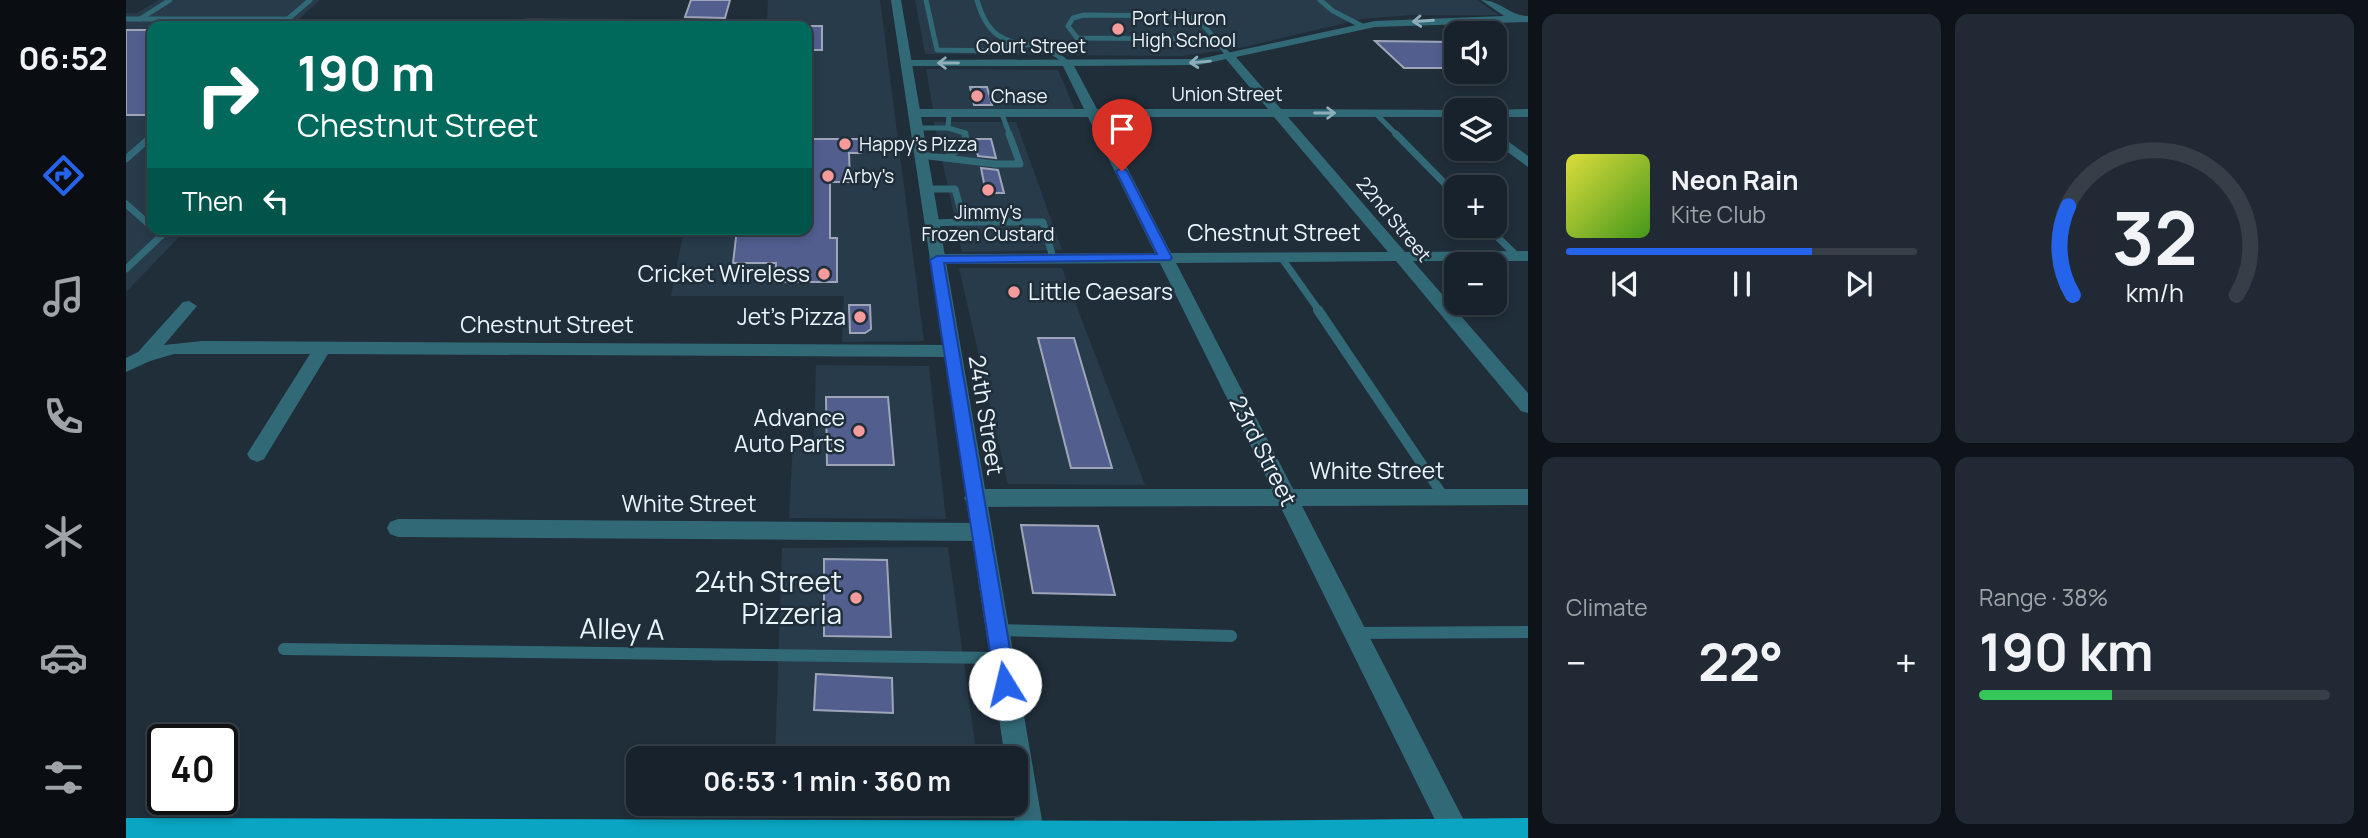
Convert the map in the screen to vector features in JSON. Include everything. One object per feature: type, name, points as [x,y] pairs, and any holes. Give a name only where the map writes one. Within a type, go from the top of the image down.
[{"type":"main road","points":[[126,832],[162,835],[1031,837],[1458,835],[1528,832]]},
{"type":"street","name":"24th Street","points":[[896,0],[1031,837]]},
{"type":"street","points":[[1486,0],[1522,19],[1528,28]]},
{"type":"street","name":"Court Street","points":[[907,63],[1175,63],[1230,57],[1362,26],[1438,20],[1522,19]]},
{"type":"street","name":"22nd Street","points":[[1230,57],[1528,406]]},
{"type":"street","name":"23rd Street","points":[[1067,63],[1458,835]]},
{"type":"street","name":"Union Street","points":[[915,121],[949,114],[1444,113]]},
{"type":"street","points":[[1507,113],[1528,113]]},
{"type":"street","points":[[1507,146],[1528,163]]},
{"type":"street","name":"Chestnut Street","points":[[937,260],[1522,256]]},
{"type":"street","points":[[126,366],[144,356],[189,306]]},
{"type":"street","name":"Chestnut Street","points":[[144,356],[174,348],[202,347],[951,351]]},
{"type":"street","points":[[257,454],[322,349]]},
{"type":"street","name":"White Street","points":[[975,498],[1528,497]]},
{"type":"street","name":"White Street","points":[[398,528],[981,532]]},
{"type":"lane","points":[[140,19],[170,0]]},
{"type":"lane","points":[[286,21],[310,0]]},
{"type":"lane","points":[[926,0],[937,50],[1005,51],[1007,42]]},
{"type":"lane","points":[[977,0],[984,24],[993,34],[1007,42],[1055,52],[1067,63]]},
{"type":"lane","points":[[1320,0],[1333,11],[1362,26]]},
{"type":"lane","points":[[1214,39],[1077,38],[1068,26],[1073,18],[1084,15],[1169,15],[1199,22],[1230,57]]},
{"type":"lane","points":[[126,19],[288,19]]},
{"type":"lane","points":[[1375,113],[1444,183]]},
{"type":"lane","points":[[948,128],[949,114]]},
{"type":"lane","points":[[920,155],[948,156],[980,165],[1020,164],[1002,114]]},
{"type":"lane","points":[[915,121],[965,133],[966,145],[948,156]]},
{"type":"lane","points":[[126,159],[147,140]]},
{"type":"lane","points":[[926,190],[955,189],[964,222]]},
{"type":"lane","points":[[126,204],[147,221]]},
{"type":"lane","points":[[931,223],[1043,222],[1053,258]]},
{"type":"lane","points":[[126,269],[155,235]]},
{"type":"lane","points":[[1500,238],[1522,256]]},
{"type":"lane","points":[[1281,257],[1444,497]]},
{"type":"lane","points":[[996,630],[1231,636]]},
{"type":"lane","points":[[1354,633],[1528,632]]},
{"type":"lane","name":"Alley A","points":[[284,649],[1001,658]]},
{"type":"shaded area","points":[[159,0],[320,0],[297,21],[147,21],[147,235],[181,235],[126,292],[126,13],[137,13]]},
{"type":"shaded area","points":[[768,0],[880,0],[924,341],[842,342],[844,296],[671,296],[683,235],[812,235],[812,21],[522,21],[524,18],[767,20]]},
{"type":"shaded area","name":"Port Huron High School","points":[[915,0],[1477,0],[1499,15],[1411,15],[1362,19],[1240,48],[1182,56],[925,54]]},
{"type":"shaded area","points":[[926,69],[1058,70],[1075,110],[933,109]]},
{"type":"shaded area","points":[[934,122],[1016,122],[1062,250],[962,252]]},
{"type":"shaded area","points":[[959,268],[1062,268],[1145,485],[1008,484]]},
{"type":"shaded area","points":[[816,365],[929,366],[946,519],[789,518],[793,441],[814,441]]},
{"type":"shaded area","points":[[948,547],[975,746],[775,746],[782,548]]},
{"type":"building","points":[[691,0],[730,0],[725,18],[685,17]]},
{"type":"building","points":[[812,26],[822,26],[822,50],[812,50]]},
{"type":"building","points":[[126,30],[147,30],[147,115],[126,115]]},
{"type":"building","points":[[1375,41],[1444,42],[1444,68],[1404,68]]},
{"type":"building","points":[[970,87],[987,87],[992,105],[974,105]]},
{"type":"building","points":[[812,139],[859,139],[861,153],[849,153],[850,182],[830,182],[830,238],[837,238],[837,282],[775,282],[776,263],[733,263],[736,235],[812,235]]},
{"type":"building","points":[[974,139],[991,139],[996,158],[978,156]]},
{"type":"building","points":[[981,168],[998,170],[1004,193],[986,193]]},
{"type":"building","name":"Jet's Pizza","points":[[849,305],[870,305],[871,329],[865,333],[850,333]]},
{"type":"building","points":[[1038,338],[1074,338],[1112,468],[1071,468]]},
{"type":"building","name":"Advance Auto Parts","points":[[826,397],[888,397],[894,465],[827,465]]},
{"type":"building","points":[[1021,525],[1098,526],[1115,595],[1033,593]]},
{"type":"building","name":"24th Street Pizzeria","points":[[824,559],[887,560],[891,637],[824,636]]},
{"type":"building","points":[[816,674],[892,678],[893,713],[814,710]]},
{"type":"place","name":"Port Huron High School","points":[[1118,29]]},
{"type":"place","name":"Chase","points":[[977,96]]},
{"type":"place","name":"Happy's Pizza","points":[[845,144]]},
{"type":"place","name":"Arby's","points":[[828,176]]},
{"type":"place","name":"Jimmy's Frozen Custard","points":[[988,190]]},
{"type":"place","name":"Cricket Wireless","points":[[824,274]]},
{"type":"place","name":"Little Caesars","points":[[1014,292]]},
{"type":"place","name":"Jet's Pizza","points":[[860,317]]},
{"type":"place","name":"Advance Auto Parts","points":[[859,431]]},
{"type":"place","name":"24th Street Pizzeria","points":[[856,598]]},
{"type":"route","points":[[1005,684],[937,260],[1165,258],[1122,171]]}]
